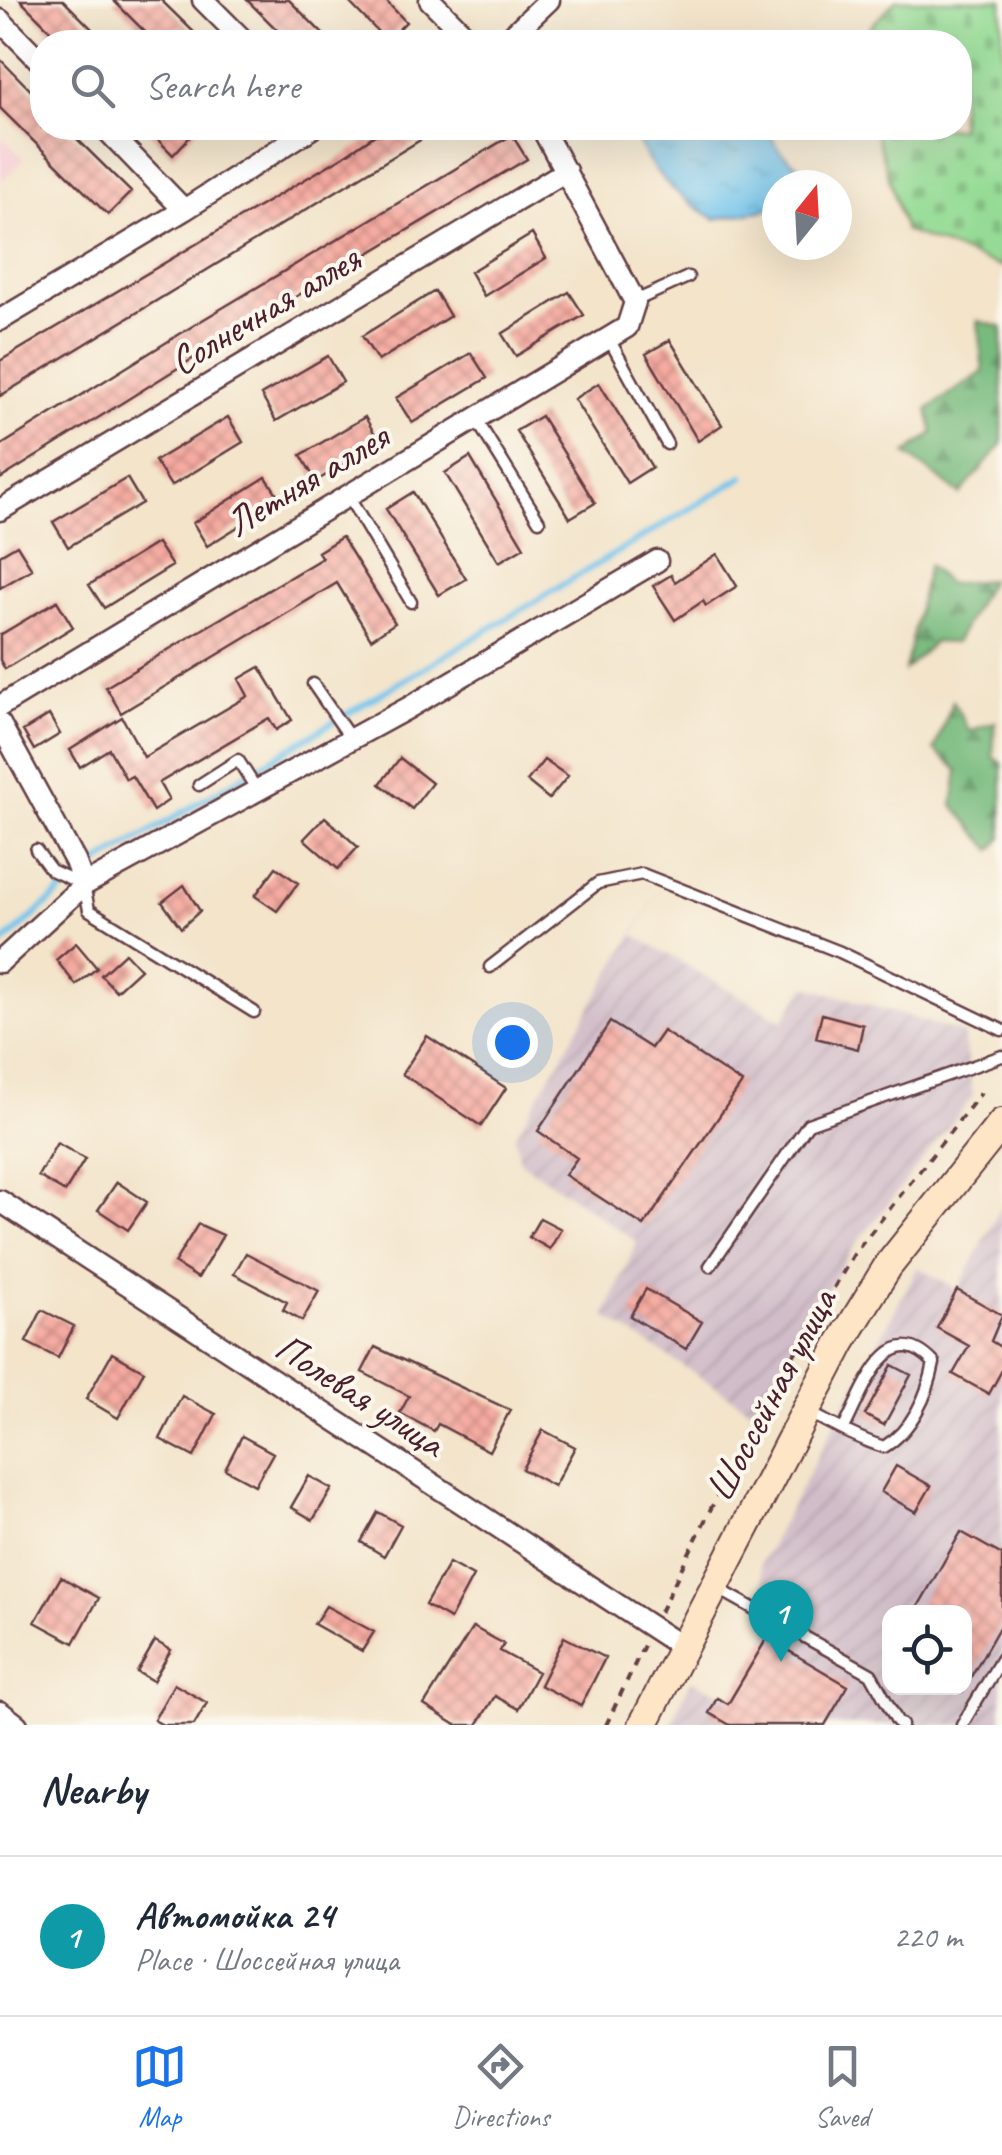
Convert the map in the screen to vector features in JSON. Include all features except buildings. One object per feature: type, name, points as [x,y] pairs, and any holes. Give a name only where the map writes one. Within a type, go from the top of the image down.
[{"type":"main road","name":"Шоссейная улица","points":[[643,1725],[840,1343],[888,1266],[1002,1124]]},
{"type":"street","points":[[204,0],[234,30]]},
{"type":"street","points":[[430,0],[460,30]]},
{"type":"street","points":[[518,30],[549,0]]},
{"type":"street","points":[[0,20],[30,51]]},
{"type":"street","points":[[116,140],[184,210]]},
{"type":"street","points":[[0,320],[293,140]]},
{"type":"street","points":[[549,140],[634,302]]},
{"type":"street","name":"Солнечная аллея","points":[[0,510],[566,171]]},
{"type":"street","name":"Летняя аллея","points":[[0,706],[628,327],[634,302]]},
{"type":"street","points":[[0,962],[84,885],[351,739],[658,561]]},
{"type":"street","points":[[0,724],[75,861],[84,885]]},
{"type":"street","name":"Полевая улица","points":[[0,1201],[682,1647]]},
{"type":"street","points":[[0,1712],[16,1725]]},
{"type":"lane","points":[[634,302],[688,276]]},
{"type":"lane","points":[[609,339],[667,444]]},
{"type":"lane","points":[[476,419],[539,521]]},
{"type":"lane","points":[[348,496],[412,602]]},
{"type":"lane","points":[[313,684],[351,739]]},
{"type":"lane","points":[[199,784],[238,760],[258,790]]},
{"type":"lane","points":[[36,850],[52,870],[84,885],[89,910],[254,1012]]},
{"type":"lane","points":[[490,966],[598,883],[642,874],[840,952],[1002,1030]]},
{"type":"lane","points":[[710,1266],[808,1124],[1002,1056]]},
{"type":"lane","points":[[806,1411],[842,1430],[884,1446],[902,1436],[930,1384],[934,1364],[920,1348],[905,1344],[888,1351],[842,1430]]},
{"type":"lane","points":[[714,1587],[871,1674],[902,1725]]},
{"type":"lane","points":[[962,1725],[1002,1658]]},
{"type":"path","points":[[606,1725],[751,1427],[854,1254],[981,1093]]},
{"type":"shaded area","points":[[0,135],[25,159],[0,182]]},
{"type":"shaded area","points":[[664,882],[634,935],[783,1021],[806,986],[963,1033],[973,1096],[852,1249],[753,1411],[605,1316],[637,1242],[520,1161],[515,1136]]},
{"type":"shaded area","points":[[1002,1205],[1002,1725],[670,1725],[691,1680],[732,1697],[787,1602],[765,1588],[760,1565],[918,1267],[958,1290]]},
{"type":"green space","points":[[896,0],[1002,0],[1002,267],[905,231],[878,140],[972,140],[972,30],[867,30]]},
{"type":"green space","points":[[978,321],[1002,327],[1002,444],[960,494],[906,454],[933,433],[928,409],[983,372]]},
{"type":"green space","points":[[928,565],[947,584],[990,580],[955,643],[934,642],[905,670]]},
{"type":"green space","points":[[953,701],[969,731],[995,722],[993,757],[1002,763],[1002,838],[992,850],[953,805],[958,770],[934,750]]},
{"type":"water","points":[[638,140],[773,140],[798,166],[797,170],[762,170],[762,211],[715,219],[665,181]]},
{"type":"waterway","points":[[83,872],[743,477]]},
{"type":"waterway","points":[[0,946],[74,880]]},
{"type":"place","name":"Автомойка 24","points":[[781,1662]]}]
